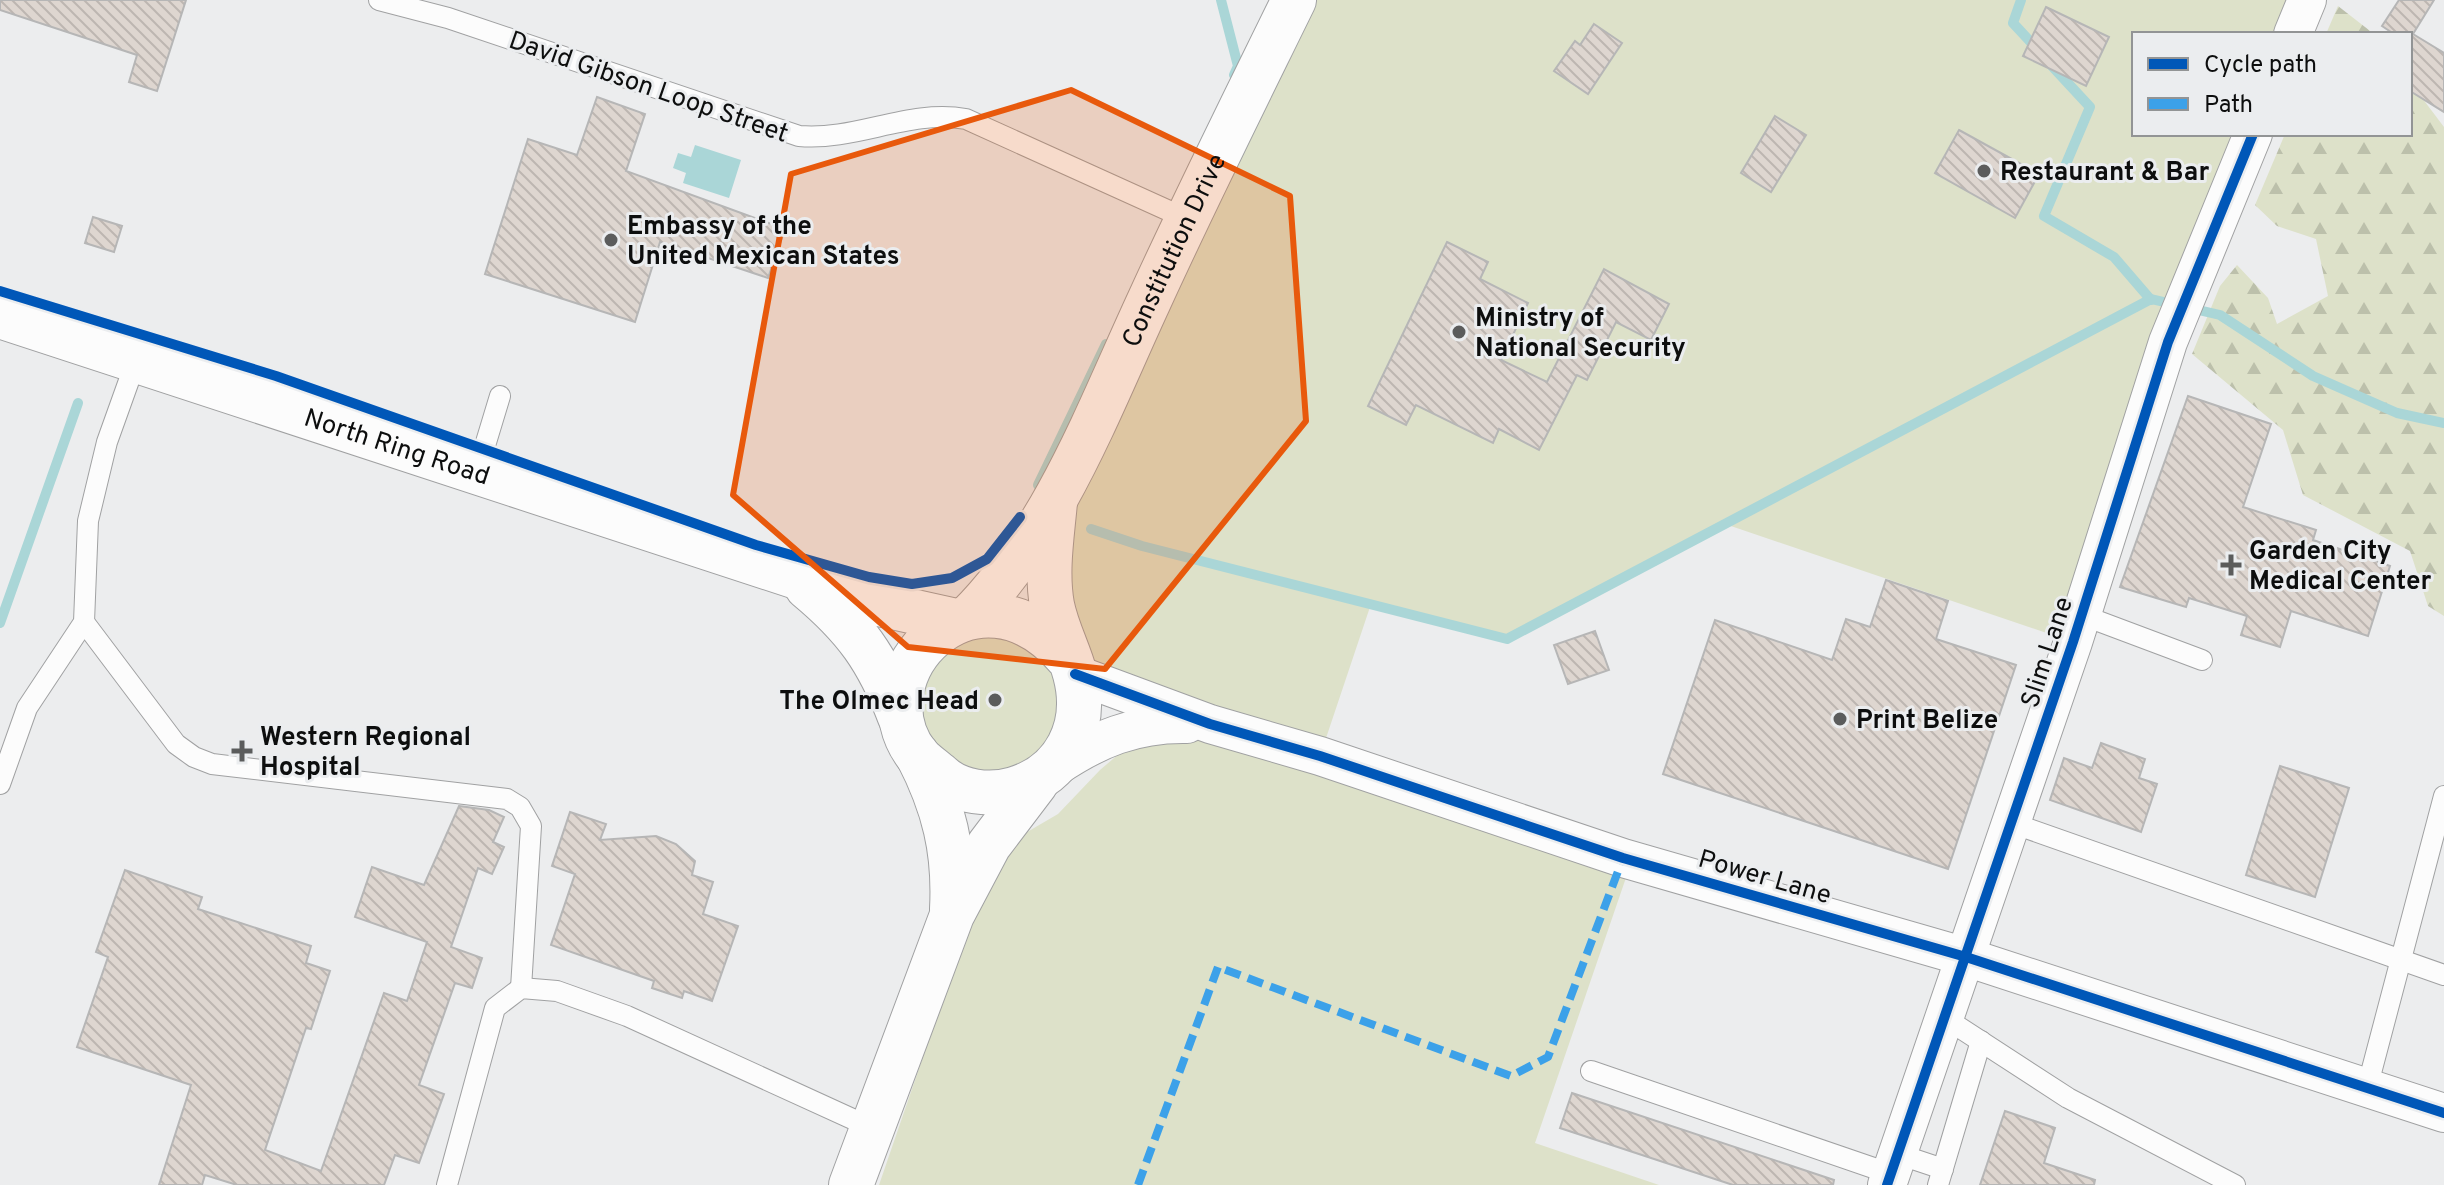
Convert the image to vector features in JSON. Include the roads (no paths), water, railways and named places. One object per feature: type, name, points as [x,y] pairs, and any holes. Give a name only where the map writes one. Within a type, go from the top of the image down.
[{"type":"main road","name":"Constitution Drive","points":[[963,619],[1012,566],[1055,502],[1187,219],[1294,0]]},
{"type":"main road","name":"North Ring Road","points":[[0,316],[918,616],[963,619]]},
{"type":"main road","name":"Constitution Drive","points":[[1055,502],[1049,574],[1052,604],[1072,666]]},
{"type":"main road","name":"North Ring Road","points":[[793,575],[834,609],[878,662],[936,792],[949,832],[954,873],[952,915]]},
{"type":"main road","points":[[851,1185],[870,1127],[952,915],[989,845],[1071,744],[1080,716],[1072,666],[1049,636],[1024,621],[994,615],[963,619],[936,633],[918,652],[905,679],[902,708],[912,744],[946,780],[972,791],[1002,793],[1045,775]]},
{"type":"street","points":[[2294,32],[2307,0]]},
{"type":"street","name":"Slim Lane","points":[[1892,1171],[2082,615],[2175,327],[2252,136]]},
{"type":"street","name":"Power Lane","points":[[1072,666],[1210,724],[1320,756],[1623,858],[1966,957],[2444,1113]]},
{"type":"street","name":"Power Lane","points":[[1045,775],[1087,746],[1118,732],[1156,723],[1210,724]]},
{"type":"lane","name":"David Gibson Loop Street","points":[[379,0],[448,18],[799,136],[845,136],[908,119],[940,115],[966,119],[1187,219]]},
{"type":"lane","points":[[0,784],[27,708],[84,622],[88,521],[107,442],[136,361]]},
{"type":"lane","points":[[477,472],[500,396]]},
{"type":"lane","points":[[2082,615],[2202,660]]},
{"type":"lane","points":[[84,622],[176,744],[194,757],[212,764],[507,799],[520,807],[531,826],[521,988]]},
{"type":"lane","points":[[2367,1088],[2444,796]]},
{"type":"lane","points":[[2012,823],[2444,975]]},
{"type":"lane","points":[[447,1185],[495,1008],[521,988],[557,991],[627,1016],[870,1127]]},
{"type":"lane","points":[[1945,1018],[2017,1068],[2068,1098],[2235,1185]]},
{"type":"lane","points":[[1591,1071],[1892,1171],[1941,1177],[1981,1041]]},
{"type":"water","points":[[695,145],[741,160],[729,198],[683,183],[686,173],[673,168],[678,153],[691,157]]},
{"type":"waterway","points":[[1221,0],[1238,66],[1234,75]]},
{"type":"waterway","points":[[2021,0],[2013,23],[2039,51]]},
{"type":"waterway","points":[[2052,66],[2090,107],[2044,216],[2114,257],[2151,300]]},
{"type":"waterway","points":[[1091,529],[1142,546],[1507,639],[2151,299],[2220,315],[2313,376],[2397,413],[2444,423]]},
{"type":"waterway","points":[[1038,485],[1106,344]]},
{"type":"waterway","points":[[0,623],[78,403]]},
{"type":"place","name":"Restaurant & Bar","points":[[1984,171]]},
{"type":"place","name":"Embassy of the United Mexican States","points":[[611,240]]},
{"type":"place","name":"Ministry of National Security","points":[[1459,332]]},
{"type":"place","name":"Garden City Medical Center","points":[[2231,565]]},
{"type":"place","name":"The Olmec Head","points":[[995,700]]},
{"type":"place","name":"Print Belize","points":[[1840,719]]},
{"type":"place","name":"Western Regional Hospital","points":[[242,751]]}]
